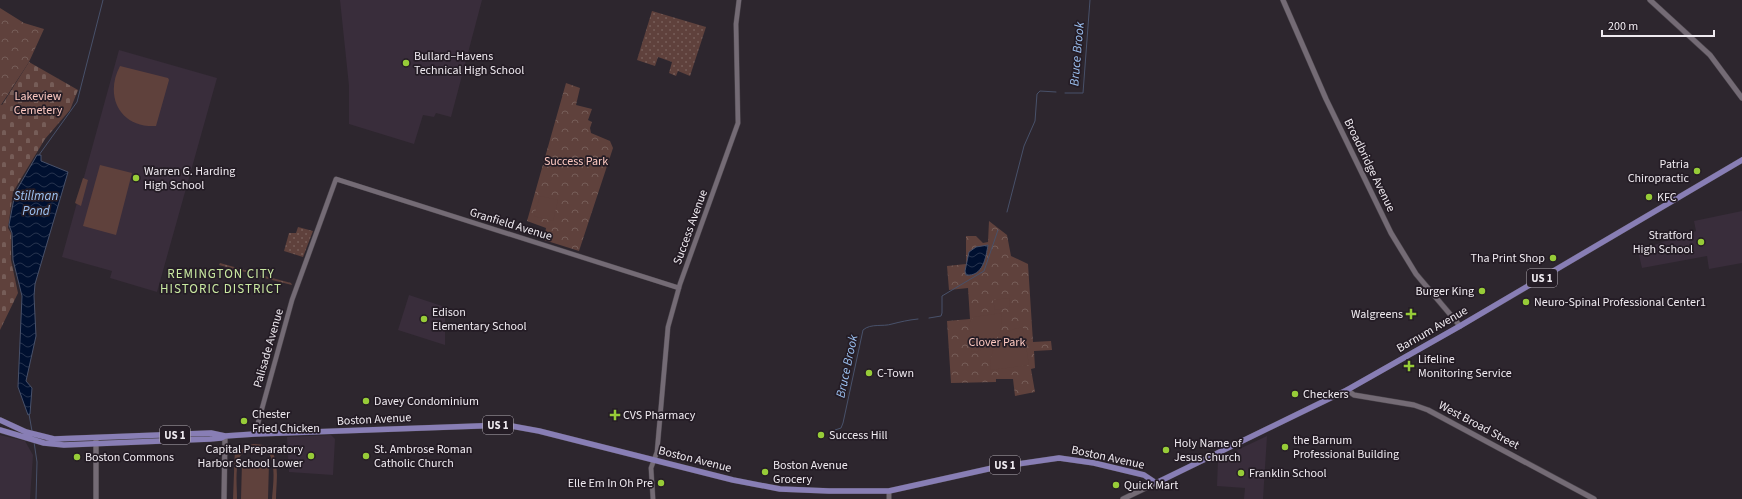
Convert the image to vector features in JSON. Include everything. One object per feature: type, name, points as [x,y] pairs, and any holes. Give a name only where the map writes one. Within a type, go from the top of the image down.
[{"type":"main road","name":"Broadbridge Avenue","points":[[1283,0],[1326,99],[1394,238],[1416,274],[1460,326]]},
{"type":"main road","points":[[1650,0],[1710,55],[1742,98]]},
{"type":"main road","name":"Barnum Avenue","points":[[1122,499],[1347,390],[1460,326],[1742,160]]},
{"type":"main road","name":"West Broad Street","points":[[1347,390],[1354,395],[1414,405],[1428,410],[1594,499]]},
{"type":"main road","name":"Boston Avenue","points":[[0,420],[31,437]]},
{"type":"main road","name":"Boston Avenue","points":[[0,430],[64,445],[97,441],[211,433],[225,436],[506,425],[539,431],[733,480],[777,488],[828,491],[889,491],[997,466],[1059,458],[1079,460],[1144,475],[1156,483]]},
{"type":"main road","points":[[224,499],[225,436]]},
{"type":"main road","points":[[96,499],[97,441]]},
{"type":"street","name":"Success Avenue","points":[[653,499],[651,470],[657,452],[668,327],[679,288],[738,123],[736,24],[739,0]]},
{"type":"street","name":"Granfield Avenue","points":[[336,179],[679,288]]},
{"type":"street","name":"Palisade Avenue","points":[[255,434],[292,300],[336,179]]},
{"type":"street","points":[[889,491],[889,499]]},
{"type":"shaded area","name":"Bullard–Havens Technical High School","points":[[340,0],[482,0],[451,117],[436,113],[434,117],[423,115],[414,144],[349,124],[349,86]]},
{"type":"shaded area","name":"Warren G. Harding High School","points":[[119,50],[217,78],[157,292],[110,278],[112,271],[62,257]]},
{"type":"shaded area","name":"Stratford High School","points":[[1742,211],[1742,263],[1709,269],[1707,256],[1642,268],[1638,251],[1679,236],[1681,238],[1696,231],[1694,221]]},
{"type":"shaded area","name":"Edison Elementary School","points":[[409,295],[445,307],[445,345],[398,330]]},
{"type":"shaded area","points":[[0,435],[25,441],[33,455],[30,499],[0,499]]},
{"type":"shaded area","name":"Capital Preparatory Harbor School Lower","points":[[331,435],[335,439],[333,475],[289,472],[287,437]]},
{"type":"shaded area","name":"Franklin School","points":[[1267,436],[1263,499],[1244,499],[1245,488],[1217,486],[1218,459]]},
{"type":"green space","points":[[0,8],[24,23],[44,29],[29,62],[1,105],[0,104]]},
{"type":"green space","points":[[652,11],[706,27],[690,76],[678,71],[676,76],[669,73],[672,62],[658,57],[655,66],[637,60]]},
{"type":"green space","name":"Lakeview Cemetery","points":[[29,62],[78,90],[70,110],[45,139],[13,192],[8,228],[11,233],[11,260],[18,293],[0,330],[0,104],[2,105]]},
{"type":"green space","points":[[120,66],[168,78],[169,80],[156,126],[143,125],[133,122],[118,108],[114,88],[115,77]]},
{"type":"green space","name":"Success Park","points":[[566,83],[580,88],[576,105],[592,109],[588,120],[592,122],[590,128],[591,133],[610,141],[613,148],[579,251],[544,240],[546,228],[527,221]]},
{"type":"green space","points":[[100,165],[132,173],[116,235],[83,226]]},
{"type":"green space","points":[[83,178],[88,180],[81,206],[75,203]]},
{"type":"green space","points":[[540,196],[558,200],[553,221],[534,216]]},
{"type":"green space","name":"Clover Park","points":[[989,221],[1007,235],[1011,256],[1028,264],[1033,342],[1051,341],[1052,350],[1034,351],[1035,368],[1031,369],[1035,392],[1015,396],[1013,379],[996,379],[996,382],[951,383],[947,321],[970,319],[968,288],[949,290],[947,266],[966,264],[966,236],[976,236],[983,243],[988,242]]},
{"type":"green space","points":[[298,227],[313,231],[303,257],[284,251],[289,233],[296,233]]},
{"type":"green space","points":[[220,263],[248,271],[249,273],[219,265]]},
{"type":"green space","points":[[261,275],[291,283],[292,285],[260,277]]},
{"type":"green space","points":[[1009,298],[1010,307],[995,310],[993,300]]},
{"type":"green space","points":[[1001,313],[1001,328],[996,340],[986,348],[972,352],[969,323],[974,317]]},
{"type":"green space","points":[[1023,327],[1029,365],[991,370],[992,355],[998,342],[1008,332]]},
{"type":"green space","points":[[253,444],[263,445],[270,449],[274,455],[277,472],[276,499],[272,499],[274,475],[271,458],[268,452],[262,448],[253,448],[244,452],[239,459],[237,473],[237,499],[233,499],[235,447],[238,447],[239,452],[246,446]]},
{"type":"green space","points":[[242,462],[269,463],[268,499],[241,499]]},
{"type":"water","name":"Stillman Pond","points":[[37,155],[41,155],[41,161],[68,172],[35,284],[34,296],[36,336],[26,381],[32,388],[30,414],[28,415],[18,387],[22,296],[13,260],[12,233],[9,225],[15,193]]},
{"type":"water","points":[[988,245],[985,260],[980,270],[972,275],[966,275],[965,271],[969,252],[976,247]]},
{"type":"waterway","points":[[39,155],[77,102],[103,0]]},
{"type":"waterway","name":"Bruce Brook","points":[[1065,93],[1083,93],[1090,0]]},
{"type":"waterway","name":"Bruce Brook","points":[[1007,212],[1024,146],[1035,121],[1037,94],[1040,91],[1056,92]]},
{"type":"waterway","name":"Bruce Brook","points":[[929,318],[941,316],[942,296],[984,271],[998,230]]},
{"type":"waterway","name":"Bruce Brook","points":[[833,433],[835,430],[841,428],[843,423],[863,330],[873,326],[888,325],[918,319]]},
{"type":"waterway","points":[[29,414],[32,431]]},
{"type":"waterway","points":[[34,442],[37,462],[36,499]]},
{"type":"place","name":"Bullard–Havens Technical High School","points":[[406,63]]},
{"type":"place","name":"Patria Chiropractic","points":[[1697,171]]},
{"type":"place","name":"Warren G. Harding High School","points":[[136,178]]},
{"type":"place","name":"KFC","points":[[1649,197]]},
{"type":"place","name":"Stratford High School","points":[[1701,242]]},
{"type":"place","name":"Tha Print Shop","points":[[1553,258]]},
{"type":"place","name":"Burger King","points":[[1482,291]]},
{"type":"place","name":"Neuro-Spinal Professional Center1","points":[[1526,302]]},
{"type":"place","name":"Walgreens","points":[[1411,314]]},
{"type":"place","name":"Edison Elementary School","points":[[424,319]]},
{"type":"place","name":"Lifeline Monitoring Service","points":[[1409,366]]},
{"type":"place","name":"C-Town","points":[[869,373]]},
{"type":"place","name":"Checkers","points":[[1295,394]]},
{"type":"place","name":"Davey Condominium","points":[[366,401]]},
{"type":"place","name":"CVS Pharmacy","points":[[615,415]]},
{"type":"place","name":"Chester Fried Chicken","points":[[244,421]]},
{"type":"place","name":"Success Hill","points":[[821,435]]},
{"type":"place","name":"the Barnum Professional Building","points":[[1285,447]]},
{"type":"place","name":"Holy Name of Jesus Church","points":[[1166,450]]},
{"type":"place","name":"Capital Preparatory Harbor School Lower","points":[[311,456]]},
{"type":"place","name":"St. Ambrose Roman Catholic Church","points":[[366,456]]},
{"type":"place","name":"Boston Commons","points":[[77,457]]},
{"type":"place","name":"Boston Avenue Grocery","points":[[765,472]]},
{"type":"place","name":"Franklin School","points":[[1241,473]]},
{"type":"place","name":"Elle Em In Oh Pre","points":[[661,483]]},
{"type":"place","name":"Quick Mart","points":[[1116,485]]},
{"type":"district","name":"REMINGTON CITY HISTORIC DISTRICT","points":[[221,280]]}]
